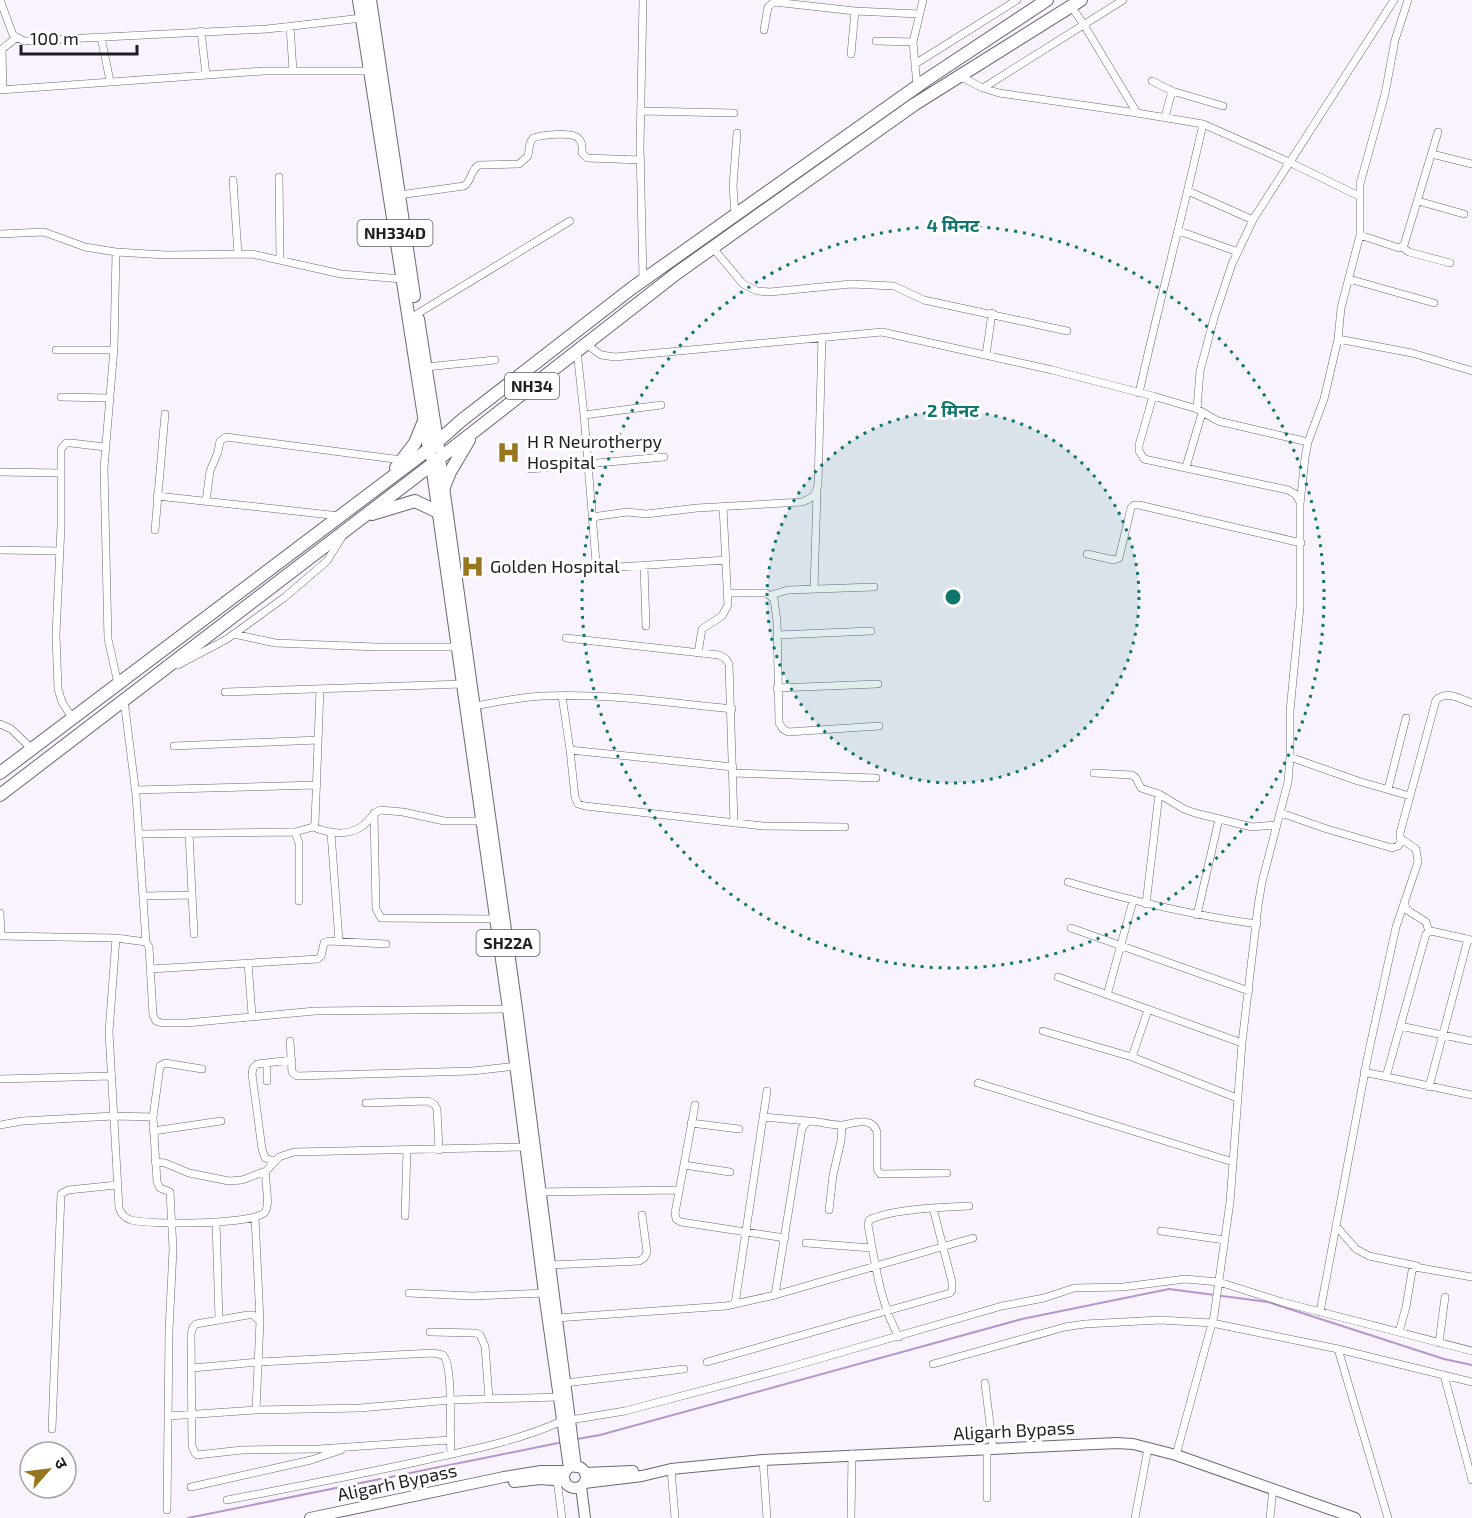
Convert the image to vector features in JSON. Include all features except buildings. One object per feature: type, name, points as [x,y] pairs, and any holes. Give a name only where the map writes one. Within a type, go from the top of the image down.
[{"type":"highway","name":"NH334D","points":[[359,0],[370,71],[379,96],[399,195],[426,367],[428,415]]},
{"type":"highway","name":"NH334D","points":[[370,0],[379,96],[402,279],[436,462]]},
{"type":"highway","name":"NH34","points":[[0,773],[384,483],[643,280],[917,86],[1047,0]]},
{"type":"highway","name":"NH34","points":[[0,795],[713,248],[915,104],[1076,3]]},
{"type":"highway","points":[[384,483],[416,443],[428,415],[448,422],[462,420]]},
{"type":"highway","points":[[444,488],[453,466],[477,429]]},
{"type":"highway","points":[[362,518],[415,501],[438,512]]},
{"type":"main road","name":"SH22A","points":[[436,462],[444,488],[518,1016],[558,1397],[566,1425]]},
{"type":"main road","name":"SH22A","points":[[436,462],[438,512],[496,919],[525,1147],[550,1265],[548,1293],[556,1318],[565,1383],[566,1425],[579,1518]]},
{"type":"main road","name":"Aligarh Bypass","points":[[310,1518],[541,1471],[573,1474],[667,1470],[852,1454],[1117,1443],[1176,1455],[1355,1518]]},
{"type":"main road","name":"SH22A","points":[[573,1474],[585,1518]]},
{"type":"street","points":[[0,0],[10,28],[16,38],[24,41],[291,26],[362,18]]},
{"type":"street","points":[[643,0],[640,160],[643,280]]},
{"type":"street","points":[[917,86],[914,42],[922,0]]},
{"type":"street","points":[[915,64],[1017,0]]},
{"type":"street","points":[[983,88],[1123,0]]},
{"type":"street","points":[[1186,467],[1199,411],[1200,371],[1214,318],[1238,252],[1253,220],[1394,0]]},
{"type":"street","points":[[1176,1455],[1213,1320],[1219,1285],[1233,1162],[1242,1043],[1262,882],[1288,782],[1290,711],[1300,607],[1300,502],[1308,442],[1324,399],[1338,339],[1341,308],[1360,235],[1360,184],[1385,94],[1395,40],[1408,0]]},
{"type":"street","points":[[764,30],[768,7],[774,2],[855,12],[919,14]]},
{"type":"street","points":[[1076,3],[1084,25],[1137,113]]},
{"type":"street","points":[[851,54],[855,12]]},
{"type":"street","points":[[291,26],[293,71]]},
{"type":"street","points":[[201,32],[206,75]]},
{"type":"street","points":[[101,37],[110,81]]},
{"type":"street","points":[[16,38],[2,49],[2,90],[206,75],[293,71],[370,71]]},
{"type":"street","points":[[876,41],[914,42]]},
{"type":"street","points":[[959,75],[983,88],[999,93],[1203,124],[1359,196]]},
{"type":"street","points":[[1152,81],[1172,91],[1222,106]]},
{"type":"street","points":[[1165,117],[1172,91]]},
{"type":"street","points":[[641,111],[734,113]]},
{"type":"street","points":[[1140,393],[1203,124]]},
{"type":"street","points":[[1402,247],[1438,132]]},
{"type":"street","points":[[735,215],[733,186],[737,133]]},
{"type":"street","points":[[399,195],[464,186],[479,165],[519,164],[528,156],[532,138],[547,135],[579,137],[582,142],[582,153],[587,158],[640,160]]},
{"type":"street","points":[[1432,154],[1472,164]]},
{"type":"street","points":[[279,177],[280,259]]},
{"type":"street","points":[[233,180],[238,254]]},
{"type":"street","points":[[1188,190],[1253,220]]},
{"type":"street","points":[[1418,201],[1464,214]]},
{"type":"street","points":[[417,314],[570,221]]},
{"type":"street","points":[[1179,231],[1238,252]]},
{"type":"street","points":[[0,234],[44,232],[86,247],[116,252],[166,255],[252,254],[341,274],[402,279]]},
{"type":"street","points":[[1360,235],[1450,263]]},
{"type":"street","points":[[713,248],[742,284],[757,291],[770,292],[851,284],[894,286],[924,300],[1067,331]]},
{"type":"street","points":[[116,252],[113,350],[105,447],[108,639],[118,684]]},
{"type":"street","points":[[1349,279],[1434,303]]},
{"type":"street","points":[[986,356],[992,313]]},
{"type":"street","points":[[726,560],[603,568],[599,566],[595,556],[581,348],[615,357],[882,332],[1153,396],[1199,411],[1218,421],[1308,442]]},
{"type":"street","points":[[814,589],[822,337]]},
{"type":"street","points":[[1338,339],[1412,353],[1472,371]]},
{"type":"street","points":[[56,350],[113,350]]},
{"type":"street","points":[[426,367],[495,360]]},
{"type":"street","points":[[1153,396],[1139,445],[1144,459],[1288,490],[1295,494],[1300,502]]},
{"type":"street","points":[[61,397],[109,398]]},
{"type":"street","points":[[584,415],[661,405]]},
{"type":"street","points":[[155,530],[165,414]]},
{"type":"street","points":[[206,501],[210,471],[220,441],[226,437],[402,460]]},
{"type":"street","points":[[72,718],[62,702],[58,689],[56,635],[61,448],[66,444],[105,447]]},
{"type":"street","points":[[530,469],[664,456]]},
{"type":"street","points":[[0,472],[60,473]]},
{"type":"street","points":[[592,517],[627,512],[646,514],[802,502],[817,493]]},
{"type":"street","points":[[157,496],[340,516]]},
{"type":"street","points":[[1087,554],[1114,560],[1119,558],[1131,508],[1134,505],[1300,543]]},
{"type":"street","points":[[698,653],[702,628],[726,612],[729,594],[723,507]]},
{"type":"street","points":[[156,675],[213,647],[285,597],[327,561],[346,530]]},
{"type":"street","points":[[0,550],[60,551]]},
{"type":"street","points":[[644,565],[646,626]]},
{"type":"street","points":[[729,594],[766,593],[771,595],[788,590],[874,587]]},
{"type":"street","points":[[771,595],[774,599],[777,635],[779,723],[783,729],[788,732],[879,726]]},
{"type":"street","points":[[777,635],[871,632]]},
{"type":"street","points":[[234,634],[275,643],[457,647]]},
{"type":"street","points":[[566,638],[719,655],[725,658],[729,664],[732,709],[734,823]]},
{"type":"street","points":[[225,692],[462,684]]},
{"type":"street","points":[[777,687],[878,684]]},
{"type":"street","points":[[313,827],[317,784],[320,689]]},
{"type":"street","points":[[1320,1312],[1365,1072],[1396,927],[1418,862],[1416,849],[1402,840],[1400,833],[1436,700],[1441,695],[1448,694],[1472,703]]},
{"type":"street","points":[[475,706],[540,696],[589,696],[732,709]]},
{"type":"street","points":[[561,696],[573,785],[578,804],[774,827],[845,827]]},
{"type":"street","points":[[124,700],[136,790],[146,942],[149,947],[153,1015],[156,1021],[186,1023],[252,1015],[315,1011],[508,1009]]},
{"type":"street","points":[[1388,789],[1406,718]]},
{"type":"street","points":[[0,724],[11,729],[32,749]]},
{"type":"street","points":[[174,746],[318,740]]},
{"type":"street","points":[[570,750],[733,770],[876,778]]},
{"type":"street","points":[[1290,757],[1410,796]]},
{"type":"street","points":[[1094,773],[1132,775],[1141,788],[1159,794],[1190,812],[1252,827],[1276,825]]},
{"type":"street","points":[[136,790],[317,784]]},
{"type":"street","points":[[1146,904],[1159,794]]},
{"type":"street","points":[[140,834],[295,832],[313,827],[331,833],[361,827],[380,810],[403,812],[444,821],[482,821]]},
{"type":"street","points":[[374,813],[376,909],[381,918],[496,919]]},
{"type":"street","points":[[1281,813],[1327,830],[1392,848],[1398,846],[1402,840]]},
{"type":"street","points":[[1197,915],[1219,819]]},
{"type":"street","points":[[295,832],[299,843],[299,901]]},
{"type":"street","points":[[189,833],[194,934]]},
{"type":"street","points":[[331,833],[339,941]]},
{"type":"street","points":[[1068,882],[1146,904],[1257,924]]},
{"type":"street","points":[[144,896],[192,895]]},
{"type":"street","points":[[1107,995],[1133,901]]},
{"type":"street","points":[[1386,1077],[1416,969],[1429,932],[1426,922],[1407,910],[1404,903]]},
{"type":"street","points":[[0,913],[0,936],[116,938],[146,942]]},
{"type":"street","points":[[1071,928],[1249,991]]},
{"type":"street","points":[[1429,932],[1470,939],[1429,1087]]},
{"type":"street","points":[[116,938],[109,1032],[118,1208],[125,1218],[173,1224],[216,1222],[255,1216],[264,1213],[267,1209],[266,1171]]},
{"type":"street","points":[[150,969],[318,959],[324,944],[339,941],[386,944]]},
{"type":"street","points":[[248,963],[252,1015]]},
{"type":"street","points":[[1058,977],[1242,1043]]},
{"type":"street","points":[[1132,1057],[1148,1010]]},
{"type":"street","points":[[1400,1026],[1472,1041]]},
{"type":"street","points":[[1043,1031],[1132,1057],[1237,1098]]},
{"type":"street","points":[[290,1041],[292,1072],[297,1076],[472,1071],[516,1066]]},
{"type":"street","points":[[274,1161],[265,1158],[263,1154],[252,1074],[254,1065],[292,1060]]},
{"type":"street","points":[[167,1510],[173,1224],[170,1192],[158,1185],[153,1117],[160,1066],[165,1063],[202,1069]]},
{"type":"street","points":[[267,1063],[267,1081]]},
{"type":"street","points":[[1365,1072],[1472,1095]]},
{"type":"street","points":[[0,1079],[111,1076]]},
{"type":"street","points":[[978,1083],[1233,1162]]},
{"type":"street","points":[[735,1305],[767,1091]]},
{"type":"street","points":[[366,1103],[428,1101],[434,1104],[437,1109],[439,1150]]},
{"type":"street","points":[[695,1106],[675,1213],[676,1219],[681,1222],[746,1230],[785,1238]]},
{"type":"street","points":[[0,1125],[22,1121],[114,1116],[153,1117]]},
{"type":"street","points":[[763,1117],[842,1125],[864,1121],[875,1127],[877,1169],[880,1174],[947,1173]]},
{"type":"street","points":[[153,1131],[221,1120]]},
{"type":"street","points":[[775,1295],[802,1128],[808,1121]]},
{"type":"street","points":[[691,1123],[738,1129]]},
{"type":"street","points":[[828,1210],[842,1125]]},
{"type":"street","points":[[155,1162],[165,1162],[189,1173],[230,1181],[242,1180],[266,1171],[279,1157],[294,1152],[525,1147]]},
{"type":"street","points":[[405,1216],[407,1150]]},
{"type":"street","points":[[684,1165],[730,1172]]},
{"type":"street","points":[[52,1429],[61,1194],[68,1190],[117,1185]]},
{"type":"street","points":[[536,1192],[679,1190]]},
{"type":"street","points":[[899,1337],[887,1310],[875,1266],[869,1220],[933,1208],[969,1206]]},
{"type":"street","points":[[707,1362],[946,1294],[952,1290],[933,1208]]},
{"type":"street","points":[[550,1265],[639,1261],[647,1252],[642,1215]]},
{"type":"street","points":[[255,1216],[260,1321],[256,1410]]},
{"type":"street","points":[[216,1222],[219,1319]]},
{"type":"street","points":[[1336,1226],[1356,1249],[1369,1256],[1472,1277]]},
{"type":"street","points":[[1161,1231],[1225,1240]]},
{"type":"street","points":[[556,1318],[735,1305],[973,1238]]},
{"type":"street","points":[[806,1243],[872,1248]]},
{"type":"street","points":[[1399,1332],[1412,1271],[1417,1266]]},
{"type":"street","points":[[227,1500],[451,1454],[625,1411],[1074,1288],[1123,1287],[1185,1280],[1219,1285],[1472,1351]]},
{"type":"street","points":[[409,1293],[472,1296],[548,1293]]},
{"type":"street","points":[[1439,1343],[1445,1297]]},
{"type":"street","points":[[260,1321],[253,1315],[248,1315],[200,1323],[193,1327],[191,1334],[192,1446],[198,1455],[242,1450],[347,1448],[450,1440]]},
{"type":"street","points":[[933,1364],[1065,1327],[1160,1320],[1213,1320],[1472,1382]]},
{"type":"street","points":[[430,1332],[480,1335],[484,1346],[489,1399]]},
{"type":"street","points":[[1338,1349],[1388,1518]]},
{"type":"street","points":[[192,1368],[259,1362],[439,1353],[446,1358],[448,1363],[451,1454]]},
{"type":"street","points":[[565,1383],[684,1368]]},
{"type":"street","points":[[1444,1375],[1472,1480]]},
{"type":"street","points":[[985,1383],[990,1449],[987,1498]]},
{"type":"street","points":[[168,1416],[256,1410],[360,1408],[451,1400],[558,1397]]},
{"type":"street","points":[[191,1486],[311,1460],[347,1448]]},
{"type":"street","points":[[1135,1518],[1148,1448]]},
{"type":"street","points":[[851,1518],[852,1454]]},
{"type":"street","points":[[763,1460],[767,1518]]},
{"type":"street","points":[[667,1470],[675,1518]]},
{"type":"street","points":[[562,1518],[573,1474]]},
{"type":"street","points":[[1270,1518],[1273,1488]]},
{"type":"waterway","points":[[577,1439],[600,1435],[1022,1319],[1169,1289],[1268,1302],[1444,1359],[1472,1365]]},
{"type":"waterway","points":[[188,1518],[563,1442]]},
{"type":"place","name":"H R Neurotherpy Hospital","points":[[509,452]]},
{"type":"place","name":"Golden Hospital","points":[[472,567]]}]
